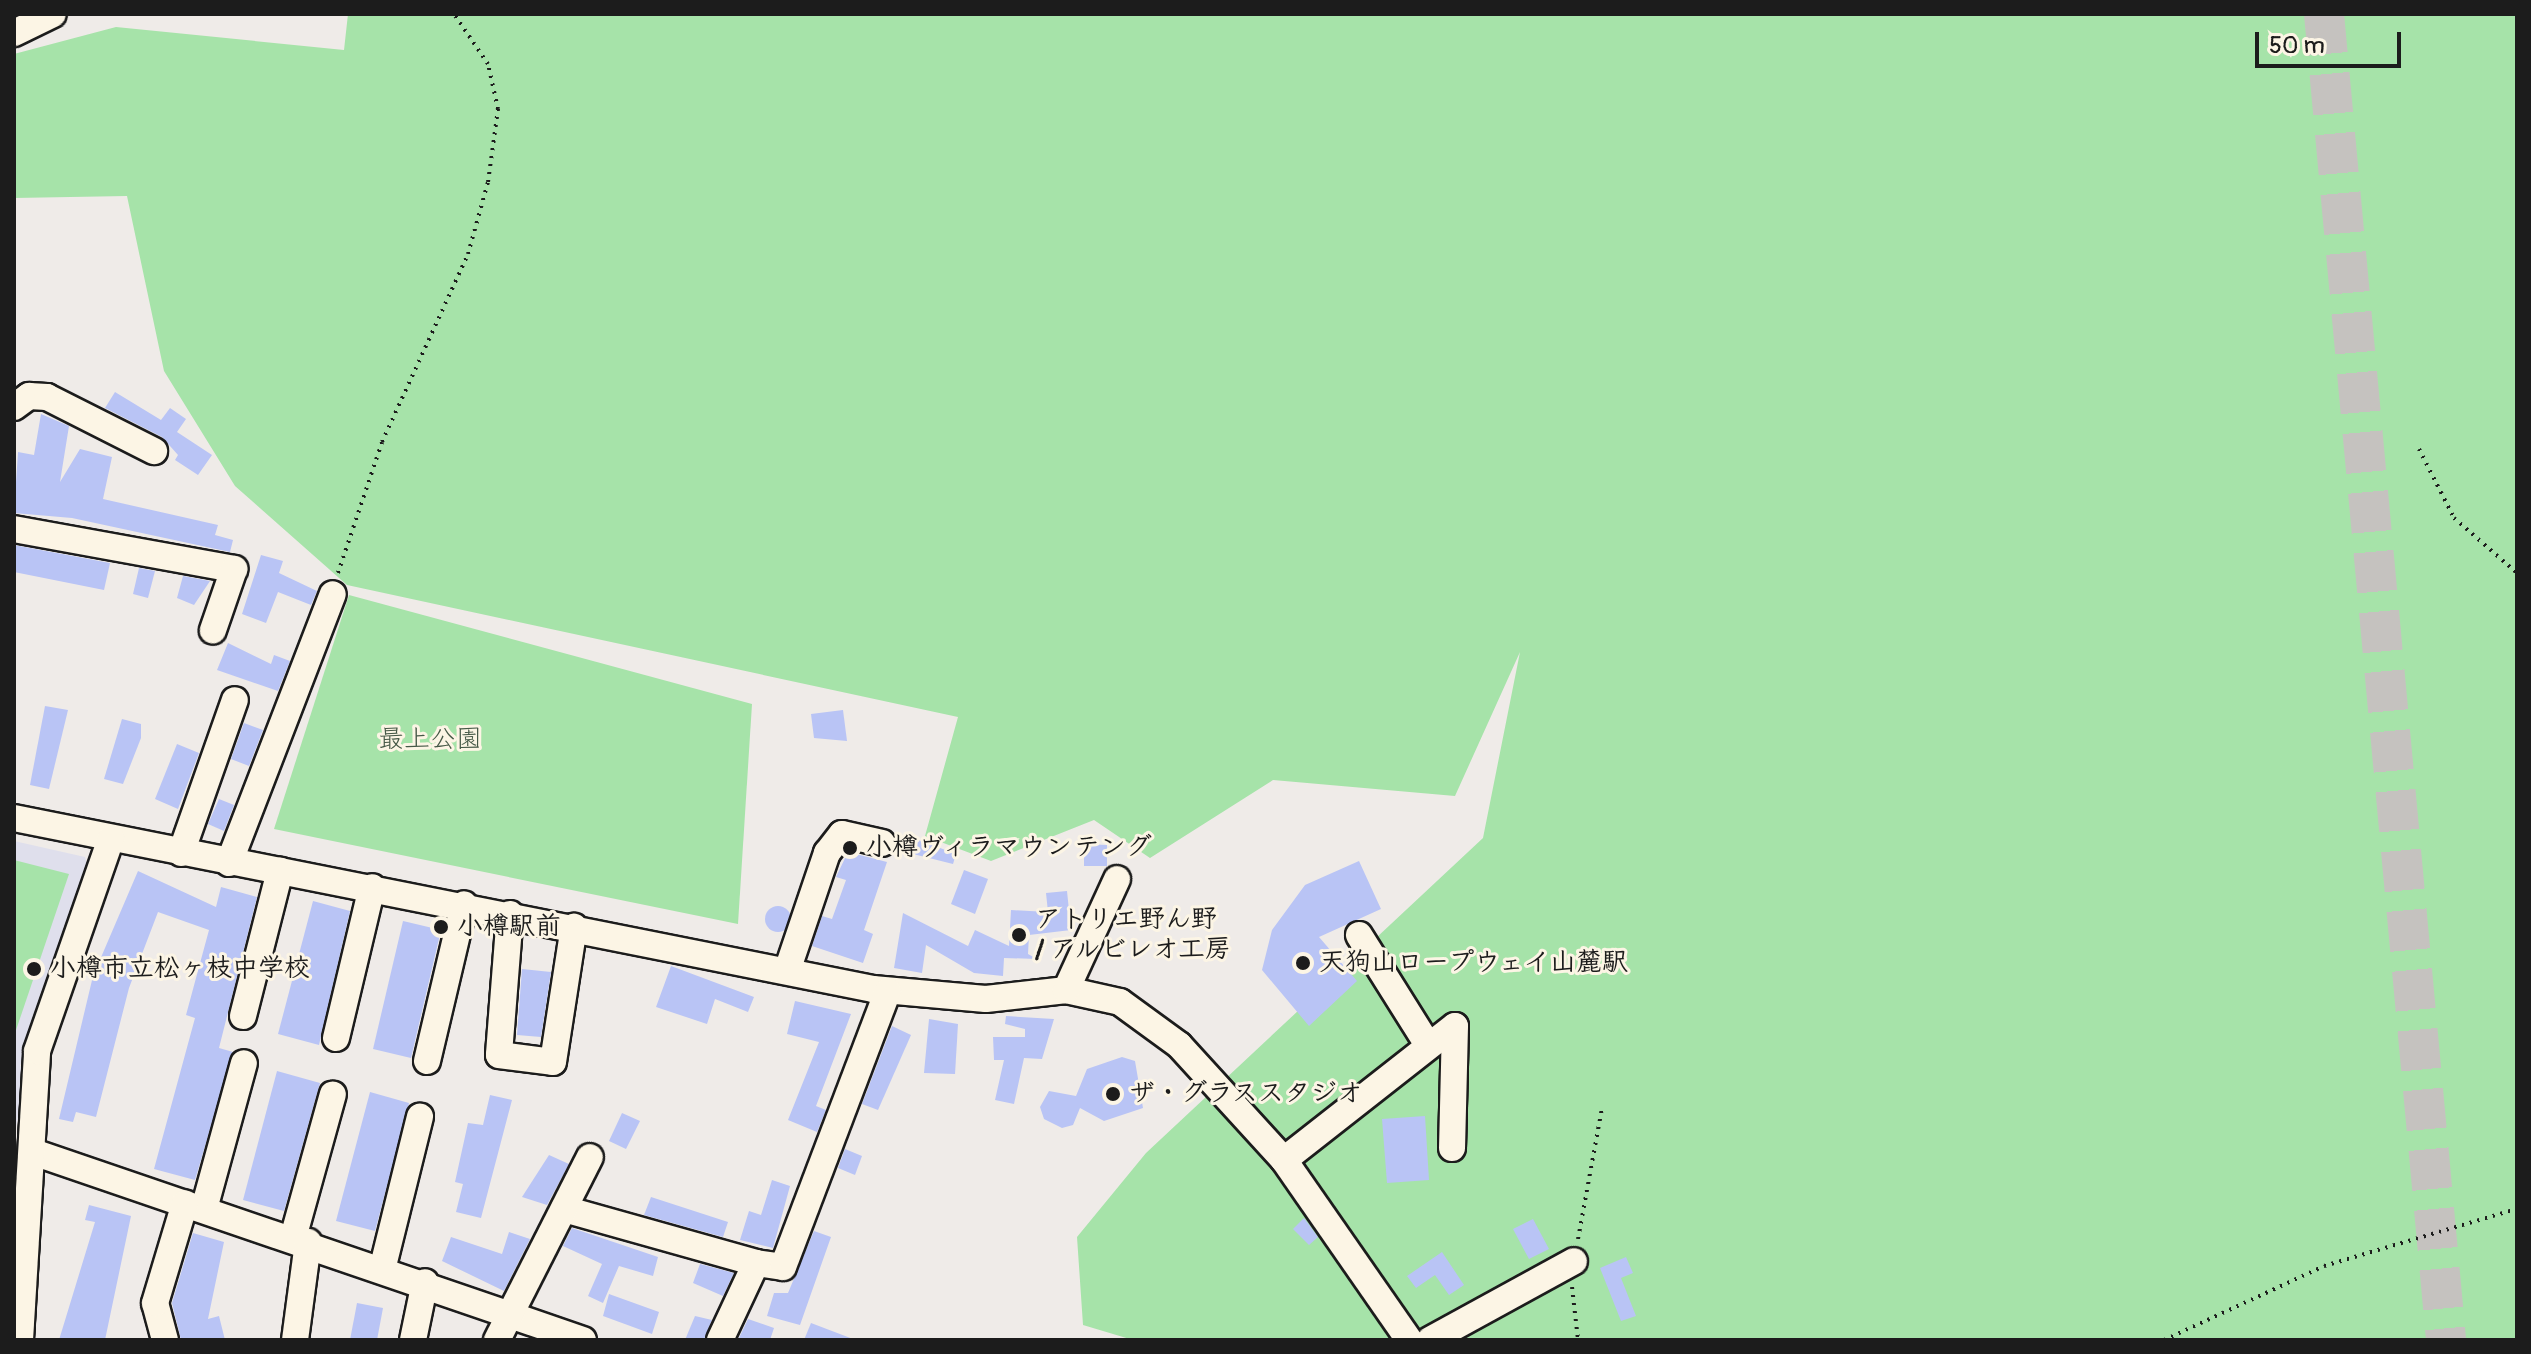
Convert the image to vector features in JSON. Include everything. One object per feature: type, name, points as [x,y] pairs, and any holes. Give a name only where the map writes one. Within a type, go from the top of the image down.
[{"type":"street","points":[[14,33],[53,14]]},
{"type":"street","points":[[14,407],[29,396],[47,397],[154,451]]},
{"type":"street","points":[[14,529],[234,569],[213,630]]},
{"type":"street","points":[[229,863],[333,594]]},
{"type":"street","points":[[181,853],[235,700]]},
{"type":"street","points":[[14,818],[229,863],[464,904],[888,991],[986,999],[1066,990],[1120,1002],[1151,1020],[1284,1160],[1409,1340]]},
{"type":"street","points":[[787,971],[827,853],[842,834],[882,843]]},
{"type":"street","points":[[20,1340],[19,1296],[36,1153],[37,1051],[48,1006],[111,838]]},
{"type":"street","points":[[243,1016],[280,871]]},
{"type":"street","points":[[1066,990],[1117,879]]},
{"type":"street","points":[[336,1038],[372,887]]},
{"type":"street","points":[[427,1061],[464,904]]},
{"type":"street","points":[[510,914],[499,1055],[553,1062],[574,927]]},
{"type":"street","points":[[1359,935],[1428,1045]]},
{"type":"street","points":[[564,1209],[756,1263],[783,1267],[888,991]]},
{"type":"street","points":[[1284,1160],[1455,1026],[1452,1148]]},
{"type":"street","points":[[165,1340],[155,1303],[194,1206],[244,1063]]},
{"type":"street","points":[[295,1340],[301,1240],[333,1094]]},
{"type":"street","points":[[383,1266],[420,1116]]},
{"type":"street","points":[[36,1153],[488,1303],[500,1328]]},
{"type":"street","points":[[500,1328],[521,1302],[590,1157]]},
{"type":"street","points":[[1430,1340],[1574,1261]]},
{"type":"street","points":[[720,1340],[756,1263]]},
{"type":"street","points":[[413,1340],[425,1282]]},
{"type":"street","points":[[500,1328],[583,1340]]},
{"type":"path","points":[[333,594],[346,536],[468,254],[488,182],[498,109],[488,64],[454,14]]},
{"type":"path","points":[[2419,449],[2454,518],[2517,573]]},
{"type":"path","points":[[1578,1340],[1574,1261],[1602,1108]]},
{"type":"path","points":[[2164,1340],[2324,1266],[2517,1209]]},
{"type":"shaded area","name":"小樽市立松ヶ枝中学校","points":[[14,841],[85,857],[89,871],[20,1066],[28,1070],[14,1136]]},
{"type":"green space","points":[[348,14],[2517,14],[2517,1340],[1133,1340],[1083,1325],[1077,1237],[1146,1153],[1483,838],[1520,652],[1455,796],[1273,780],[1150,858],[1094,820],[991,861],[925,836],[958,717],[347,585],[235,486],[164,371],[127,196],[14,198],[14,54],[116,27],[344,50]]},
{"type":"green space","name":"最上公園","points":[[349,595],[752,704],[738,924],[274,829]]},
{"type":"green space","points":[[14,860],[69,874],[14,1036]]},
{"type":"building","points":[[115,392],[161,420],[170,408],[186,419],[177,432],[212,455],[198,475],[175,460],[178,455],[162,437],[105,408]]},
{"type":"building","points":[[41,414],[69,426],[60,482],[80,449],[112,457],[103,499],[218,525],[215,535],[233,540],[230,552],[72,518],[14,513],[18,452],[34,455]]},
{"type":"building","points":[[14,545],[110,563],[104,590],[14,572]]},
{"type":"building","points":[[261,555],[283,561],[279,573],[317,591],[311,605],[278,592],[266,623],[242,614]]},
{"type":"building","points":[[139,568],[155,571],[148,598],[133,594]]},
{"type":"building","points":[[183,576],[210,581],[194,605],[177,598]]},
{"type":"building","points":[[228,643],[271,664],[274,655],[290,661],[278,691],[217,670]]},
{"type":"building","points":[[45,706],[68,710],[49,789],[30,785]]},
{"type":"building","points":[[843,710],[847,741],[814,738],[811,714]]},
{"type":"building","points":[[122,719],[141,724],[141,738],[123,784],[104,779]]},
{"type":"building","points":[[244,723],[263,730],[249,766],[231,759]]},
{"type":"building","points":[[177,744],[199,753],[178,809],[155,799]]},
{"type":"building","points":[[219,799],[234,805],[224,831],[208,824]]},
{"type":"building","points":[[911,837],[956,854],[953,864],[905,852]]},
{"type":"building","points":[[1084,844],[1107,845],[1107,866],[1084,866]]},
{"type":"building","points":[[848,852],[887,862],[864,930],[873,934],[863,963],[812,946],[822,916],[832,919],[846,880],[836,877]]},
{"type":"building","points":[[1359,861],[1381,909],[1319,937],[1357,981],[1309,1026],[1262,970],[1272,930],[1305,885]]},
{"type":"building","points":[[964,870],[988,879],[975,914],[951,904]]},
{"type":"building","points":[[138,871],[216,907],[221,887],[257,897],[219,1048],[233,1052],[195,1180],[154,1169],[195,1018],[186,1015],[209,930],[158,912],[129,988],[96,1117],[76,1112],[73,1122],[59,1119],[93,976]]},
{"type":"building","points":[[1067,891],[1071,930],[1029,935],[1028,954],[1037,959],[1004,958],[1003,976],[974,973],[926,945],[922,973],[894,968],[903,913],[968,946],[975,930],[1009,946],[1011,910],[1048,912],[1046,893]]},
{"type":"building","points":[[313,901],[350,911],[319,1045],[278,1034]]},
{"type":"building","points":[[778,906],[787,910],[791,919],[787,928],[778,932],[769,928],[765,919],[769,910]]},
{"type":"building","points":[[403,921],[441,930],[411,1058],[373,1049]]},
{"type":"building","points":[[671,966],[754,997],[748,1012],[715,999],[707,1024],[656,1007]]},
{"type":"building","points":[[522,969],[551,972],[541,1037],[517,1035]]},
{"type":"building","points":[[795,1001],[851,1014],[816,1106],[826,1110],[817,1132],[788,1120],[819,1042],[787,1034]]},
{"type":"building","points":[[1006,1016],[1054,1019],[1042,1059],[1024,1058],[1014,1104],[995,1100],[1004,1060],[994,1060],[993,1037],[1025,1037],[1025,1029],[1005,1024]]},
{"type":"building","points":[[929,1019],[958,1024],[955,1074],[924,1073]]},
{"type":"building","points":[[892,1026],[911,1035],[878,1110],[862,1104]]},
{"type":"building","name":"ザ・グラススタジオ","points":[[1122,1057],[1135,1061],[1143,1108],[1104,1121],[1080,1108],[1073,1125],[1062,1128],[1044,1119],[1040,1107],[1049,1091],[1076,1096],[1087,1069]]},
{"type":"building","points":[[277,1071],[320,1083],[284,1211],[243,1200]]},
{"type":"building","points":[[370,1092],[409,1103],[375,1231],[336,1221]]},
{"type":"building","points":[[490,1095],[512,1100],[481,1218],[456,1212],[463,1184],[455,1182],[468,1123],[483,1125]]},
{"type":"building","points":[[622,1113],[640,1121],[626,1149],[609,1141]]},
{"type":"building","points":[[1425,1116],[1429,1180],[1387,1183],[1382,1119]]},
{"type":"building","points":[[845,1149],[862,1156],[855,1175],[838,1168]]},
{"type":"building","points":[[549,1155],[569,1164],[547,1205],[522,1197]]},
{"type":"building","points":[[772,1180],[790,1186],[773,1248],[740,1240],[749,1211],[761,1215]]},
{"type":"building","points":[[651,1197],[728,1222],[723,1237],[644,1215]]},
{"type":"building","points":[[89,1205],[131,1216],[105,1340],[59,1340],[95,1222],[85,1220]]},
{"type":"building","points":[[1304,1218],[1318,1237],[1309,1245],[1293,1229]]},
{"type":"building","points":[[1533,1219],[1549,1249],[1529,1259],[1513,1229]]},
{"type":"building","points":[[572,1228],[658,1257],[653,1276],[619,1266],[603,1303],[588,1296],[602,1264],[563,1246]]},
{"type":"building","points":[[814,1231],[831,1237],[800,1325],[767,1316],[774,1293],[788,1293]]},
{"type":"building","points":[[509,1232],[530,1239],[504,1291],[442,1261],[451,1237],[502,1254]]},
{"type":"building","points":[[193,1233],[224,1242],[208,1319],[219,1316],[225,1340],[181,1340],[172,1303]]},
{"type":"building","points":[[1442,1252],[1464,1285],[1449,1295],[1435,1275],[1416,1288],[1407,1276]]},
{"type":"building","points":[[1626,1257],[1633,1273],[1621,1278],[1636,1316],[1621,1321],[1600,1268]]},
{"type":"building","points":[[700,1264],[734,1273],[723,1296],[693,1283]]},
{"type":"building","points":[[609,1294],[659,1312],[652,1334],[603,1316]]},
{"type":"building","points":[[357,1303],[383,1308],[377,1340],[350,1340]]},
{"type":"building","points":[[695,1316],[712,1320],[704,1340],[685,1340]]},
{"type":"building","points":[[748,1319],[774,1328],[770,1340],[738,1340]]},
{"type":"building","points":[[811,1323],[853,1339],[804,1340]]},
{"type":"tunnel","points":[[2324,14],[2446,1340]]},
{"type":"place","name":"小樽ヴィラマウンテング","points":[[850,848]]},
{"type":"place","name":"小樽駅前","points":[[441,927]]},
{"type":"place","name":"アトリエ野ん野 / アルビレオ工房","points":[[1019,935]]},
{"type":"place","name":"天狗山ロープウェイ山麓駅","points":[[1303,963]]},
{"type":"place","name":"小樽市立松ヶ枝中学校","points":[[34,969]]},
{"type":"place","name":"ザ・グラススタジオ","points":[[1113,1094]]}]
